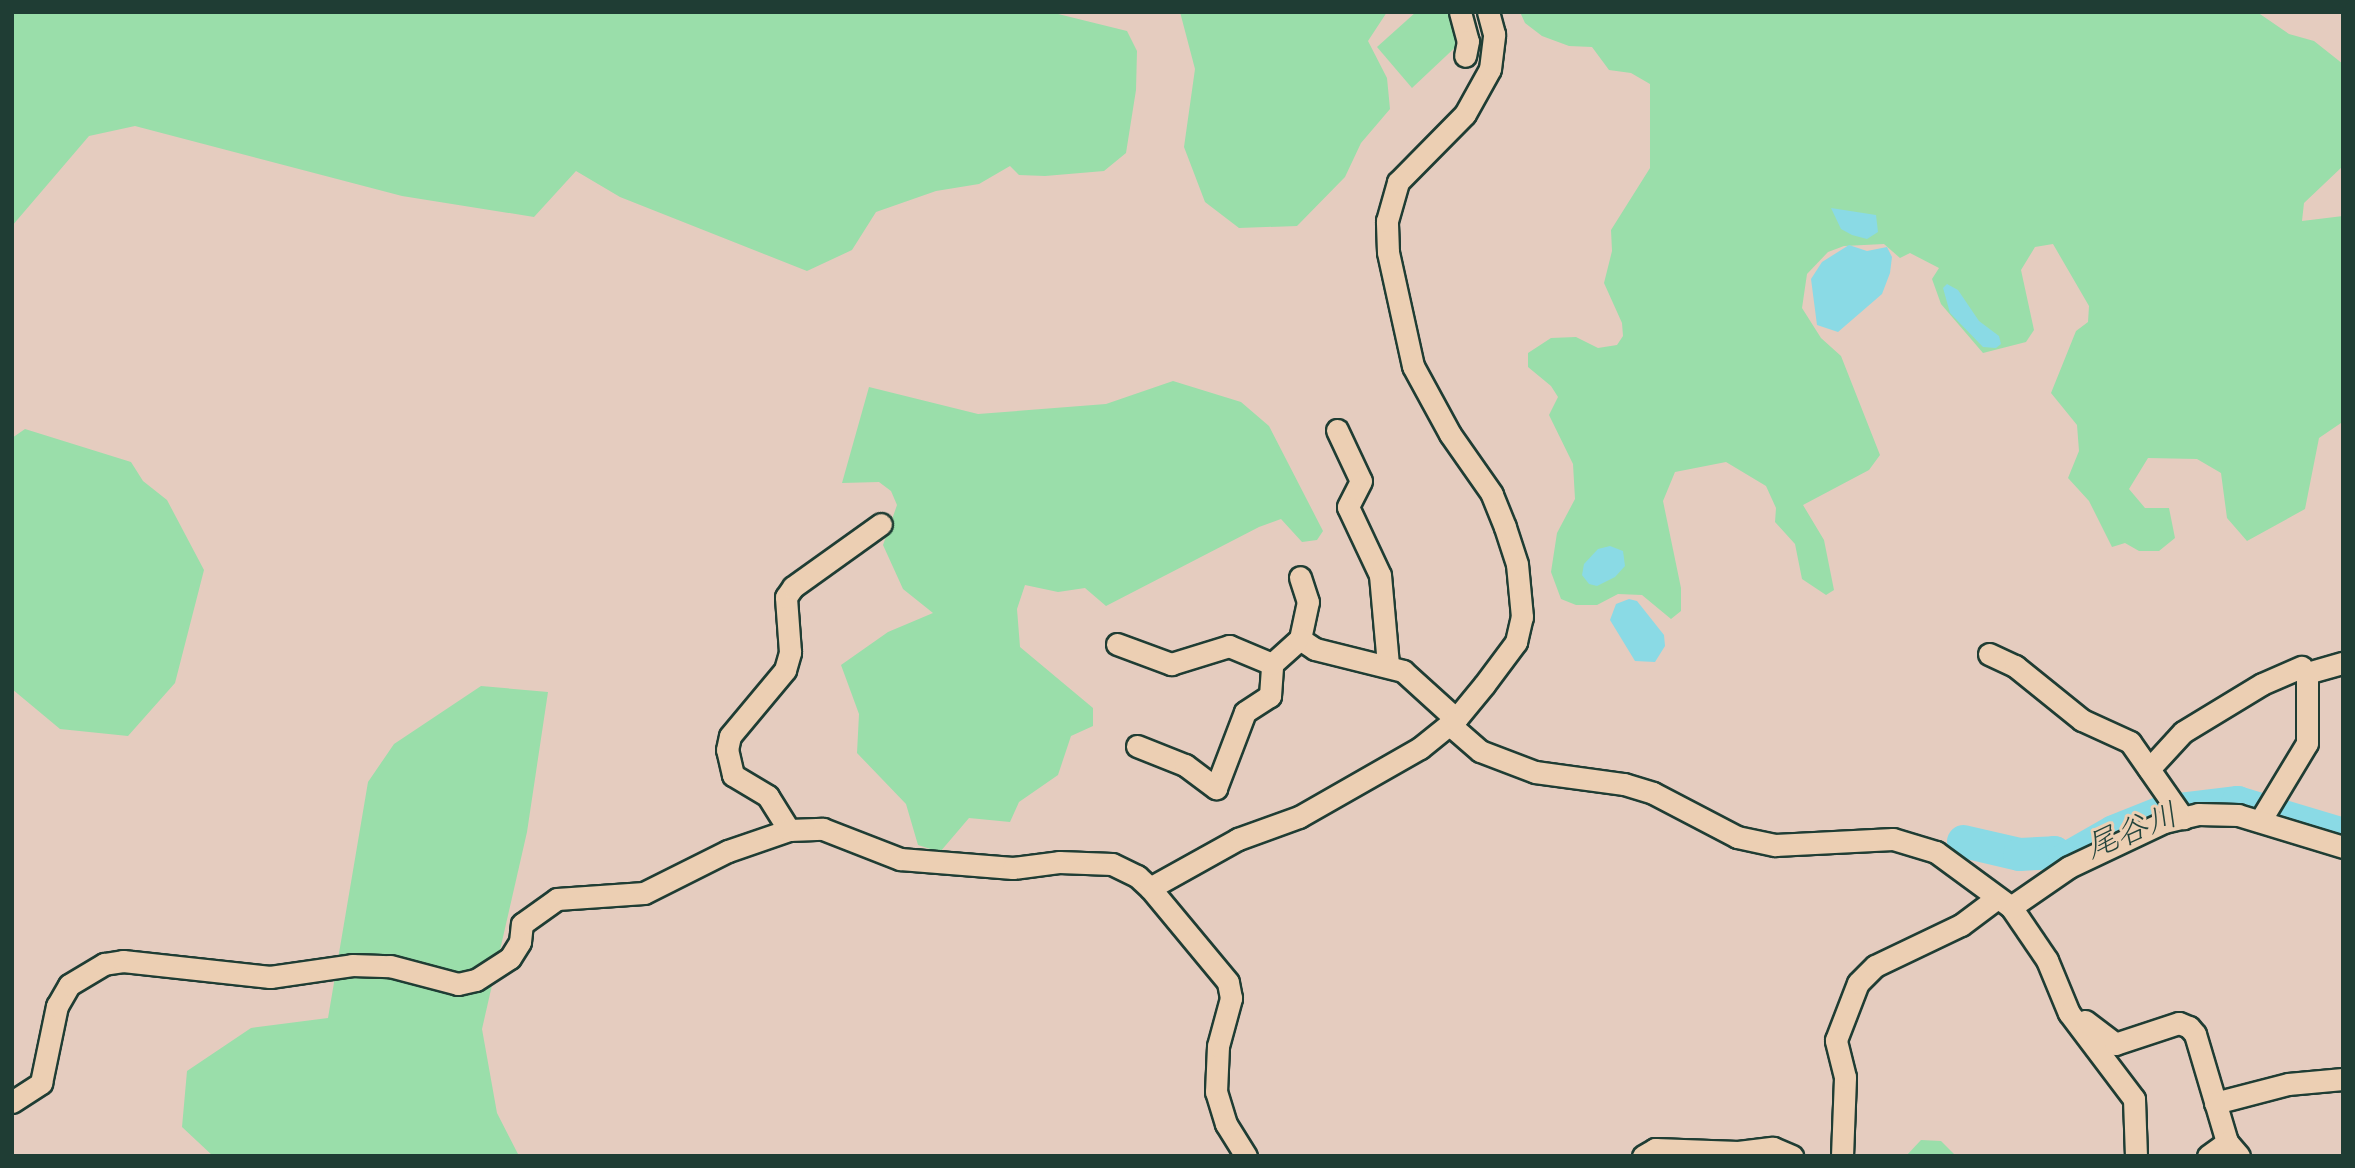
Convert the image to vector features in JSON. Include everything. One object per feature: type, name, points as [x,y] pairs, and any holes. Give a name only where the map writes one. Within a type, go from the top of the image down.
[{"type":"street","points":[[1460,12],[1468,41],[1465,56]]},
{"type":"street","points":[[1150,888],[1238,839],[1299,817],[1420,748],[1452,722],[1516,642],[1522,595],[1517,564],[1492,494],[1450,434],[1413,366],[1388,252],[1387,221],[1398,182],[1465,114],[1490,69],[1494,34],[1488,12]]},
{"type":"street","points":[[1336,430],[1361,481],[1348,507],[1380,575],[1388,665]]},
{"type":"street","points":[[789,830],[768,796],[733,775],[727,750],[730,736],[785,670],[790,652],[786,597],[793,587],[881,524]]},
{"type":"street","points":[[1137,746],[1185,765],[1216,788],[1245,712],[1270,696],[1272,664],[1300,639],[1308,602],[1300,577]]},
{"type":"street","points":[[1300,639],[1360,662],[1388,665],[1421,684],[1480,751],[1524,768],[1653,793],[1737,837],[1775,845],[1850,839],[1914,843],[1936,852],[2004,903],[2047,960],[2063,1000],[2088,1041],[2134,1099],[2136,1156]]},
{"type":"street","points":[[1117,644],[1171,664],[1229,646],[1272,664]]},
{"type":"street","points":[[1989,654],[2015,666],[2082,720],[2130,742],[2183,818]]},
{"type":"street","points":[[2260,821],[2308,743],[2307,673],[2343,663]]},
{"type":"street","points":[[2149,769],[2183,732],[2262,684],[2301,667]]},
{"type":"street","points":[[1842,1156],[1845,1077],[1836,1040],[1858,983],[1875,966],[1961,925],[2069,867],[2183,818],[2238,815],[2343,847]]},
{"type":"street","points":[[12,1102],[41,1083],[57,1006],[69,985],[104,964],[123,961],[270,978],[352,965],[390,966],[458,984],[476,980],[510,958],[520,942],[522,924],[557,899],[644,893],[728,851],[789,830],[823,829],[900,859],[1013,868],[1059,862],[1112,864],[1137,876],[1228,982],[1231,998],[1218,1046],[1216,1092],[1226,1124],[1246,1156]]},
{"type":"street","points":[[2063,1000],[2103,1039],[2115,1044],[2179,1023],[2189,1027],[2195,1034],[2215,1103],[2233,1149],[2208,1156]]},
{"type":"street","points":[[2215,1103],[2288,1084],[2343,1079]]},
{"type":"street","points":[[1643,1156],[1655,1149],[1738,1152],[1773,1147],[1792,1156]]},
{"type":"green space","points":[[12,12],[1050,12],[1127,31],[1137,51],[1136,90],[1126,153],[1104,171],[1045,176],[1019,175],[1010,166],[979,184],[936,191],[876,212],[852,250],[807,271],[620,197],[576,171],[534,217],[402,196],[135,126],[89,136],[12,226]]},
{"type":"green space","points":[[1180,12],[1387,12],[1368,41],[1387,78],[1390,109],[1361,143],[1345,177],[1297,226],[1239,228],[1205,202],[1184,147],[1195,69]]},
{"type":"green space","points":[[1416,12],[1447,12],[1459,25],[1463,40],[1412,88],[1377,47]]},
{"type":"green space","points":[[1520,12],[2257,12],[2289,34],[2314,41],[2343,64],[2343,166],[2304,203],[2302,221],[2343,216],[2343,416],[2341,423],[2319,438],[2305,509],[2247,541],[2227,518],[2221,473],[2197,459],[2148,458],[2129,489],[2145,508],[2169,508],[2175,538],[2159,551],[2139,551],[2125,543],[2112,547],[2089,501],[2068,478],[2079,451],[2077,425],[2051,393],[2076,331],[2088,322],[2089,306],[2053,244],[2035,247],[2021,270],[2034,330],[2026,342],[1983,353],[1941,304],[1932,279],[1939,268],[1910,253],[1900,258],[1884,244],[1844,246],[1828,252],[1807,274],[1802,308],[1821,338],[1841,356],[1880,455],[1869,470],[1803,505],[1824,540],[1834,590],[1826,595],[1802,579],[1795,544],[1775,522],[1776,508],[1766,486],[1726,462],[1675,472],[1663,501],[1681,588],[1681,611],[1671,619],[1642,595],[1618,594],[1597,605],[1576,605],[1561,599],[1551,572],[1557,533],[1575,499],[1573,464],[1549,415],[1558,397],[1551,386],[1528,367],[1528,353],[1551,338],[1576,337],[1598,348],[1617,345],[1623,336],[1622,323],[1604,283],[1612,251],[1611,230],[1650,168],[1650,84],[1631,73],[1609,70],[1592,47],[1569,46],[1542,36],[1525,23]]},
{"type":"green space","points":[[1173,381],[1241,402],[1269,426],[1323,531],[1317,540],[1302,542],[1281,519],[1259,527],[1106,606],[1085,588],[1058,592],[1025,585],[1017,609],[1020,647],[1093,708],[1093,726],[1071,736],[1058,775],[1019,802],[1010,822],[969,818],[940,852],[918,845],[906,804],[857,753],[859,714],[841,665],[888,632],[933,613],[903,589],[883,545],[897,505],[891,491],[879,482],[842,483],[869,387],[978,414],[1106,404]]},
{"type":"green space","points":[[25,429],[131,462],[143,481],[167,500],[204,570],[175,683],[128,736],[60,729],[12,689],[12,438]]},
{"type":"green space","points":[[481,686],[548,692],[527,832],[482,1029],[497,1113],[519,1156],[213,1156],[182,1127],[187,1071],[251,1028],[328,1018],[368,782],[394,744]]},
{"type":"green space","points":[[1921,1140],[1941,1141],[1956,1156],[1906,1156]]},
{"type":"water","points":[[1831,208],[1876,215],[1878,232],[1867,239],[1852,235],[1841,229]]},
{"type":"water","points":[[1849,245],[1867,251],[1887,247],[1892,257],[1890,273],[1882,294],[1838,332],[1817,325],[1811,279],[1822,262]]},
{"type":"water","points":[[1947,284],[1958,290],[1979,321],[1999,336],[2001,344],[1996,348],[1983,347],[1950,313],[1943,288]]},
{"type":"water","points":[[1610,546],[1623,551],[1625,566],[1615,577],[1597,586],[1589,584],[1582,575],[1584,564],[1598,549]]},
{"type":"water","points":[[1629,599],[1637,601],[1664,635],[1665,646],[1655,662],[1635,661],[1610,620],[1616,604]]},
{"type":"waterway","name":"尾谷川","points":[[1963,841],[2019,854],[2054,852],[2064,859],[2113,831],[2163,811],[2237,802],[2343,834]]}]
